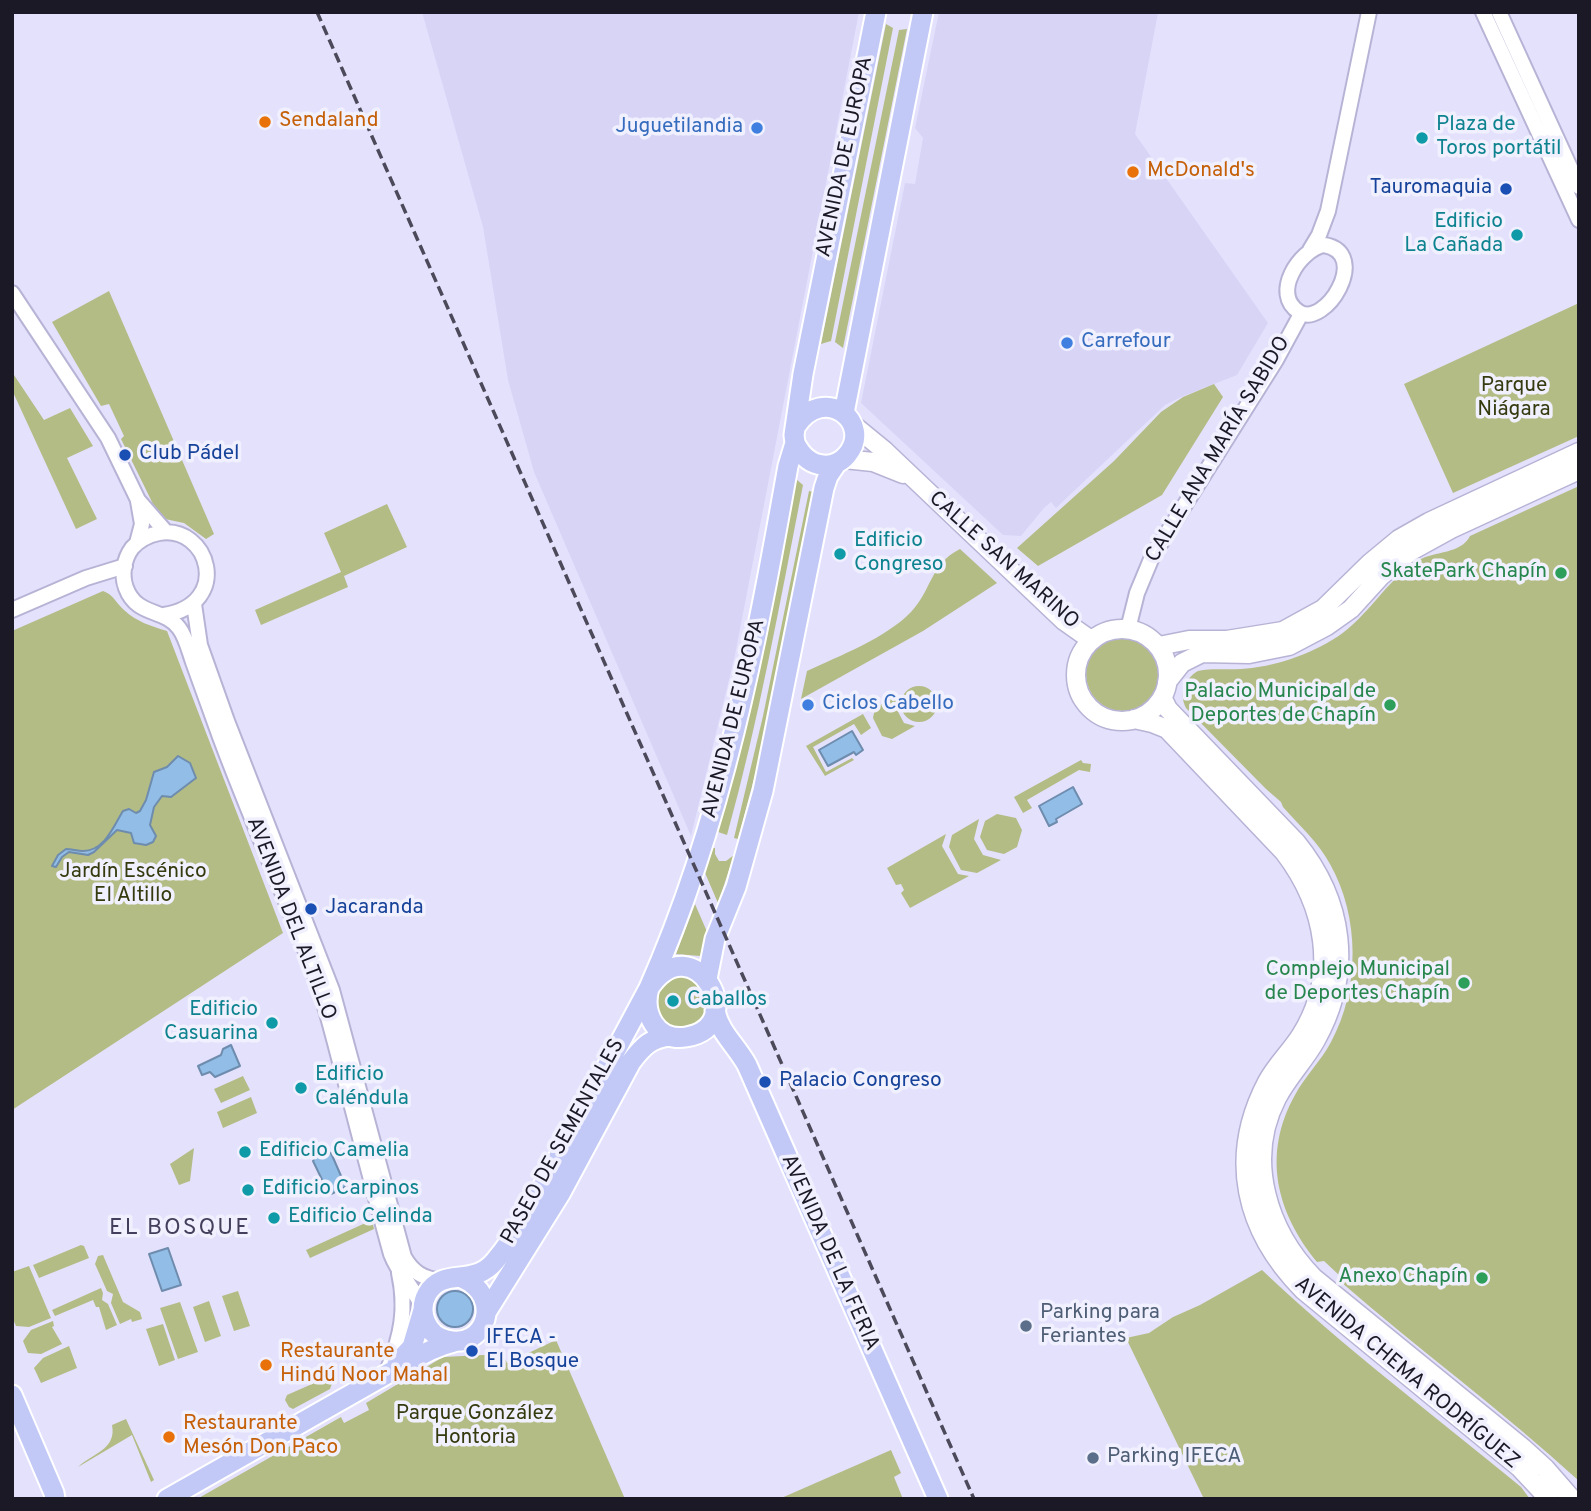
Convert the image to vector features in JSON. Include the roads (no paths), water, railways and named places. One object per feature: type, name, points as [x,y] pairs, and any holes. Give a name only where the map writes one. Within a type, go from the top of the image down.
[{"type":"main road","name":"AVENIDA DE EUROPA","points":[[670,1036],[660,1031],[652,1022],[646,999],[681,912],[737,727],[796,434],[808,349],[876,12]]},
{"type":"main road","name":"AVENIDA DE EUROPA","points":[[715,1011],[716,999],[707,979],[715,939],[736,887],[763,791],[824,488],[828,475],[853,445],[855,437],[848,418],[923,12]]},
{"type":"main road","points":[[840,461],[828,466],[813,463],[804,457],[796,434],[804,415],[813,409],[824,406],[848,418]]},
{"type":"main road","name":"CALLE SAN MARINO","points":[[848,418],[1064,621],[1091,640]]},
{"type":"main road","points":[[1158,646],[1189,640],[1227,640],[1283,631],[1323,609],[1370,563],[1399,540],[1429,522],[1579,452]]},
{"type":"main road","name":"CALLE SAN MARINO","points":[[840,461],[873,462],[892,468],[915,481]]},
{"type":"main road","points":[[1165,689],[1168,670],[1165,657],[1158,646],[1140,632],[1128,629],[1115,629],[1091,640],[1076,667],[1080,696],[1096,713],[1106,718],[1134,719],[1145,714],[1165,689],[1182,663],[1202,653],[1249,654],[1289,646],[1327,626],[1350,609],[1381,576],[1411,551],[1451,529],[1579,470]]},
{"type":"main road","name":"AVENIDA CHEMA RODRÍGUEZ","points":[[1165,689],[1168,709],[1314,864],[1337,920],[1340,949],[1334,998],[1315,1042],[1277,1098],[1267,1125],[1263,1173],[1266,1199],[1275,1224],[1286,1245],[1314,1278],[1523,1448],[1572,1499]]},
{"type":"main road","name":"AVENIDA CHEMA RODRÍGUEZ","points":[[1134,719],[1167,729],[1284,852],[1299,872],[1312,897],[1320,923],[1322,974],[1316,999],[1301,1034],[1268,1081],[1253,1115],[1248,1136],[1247,1181],[1252,1212],[1260,1232],[1286,1273],[1303,1290],[1520,1468],[1549,1499]]},
{"type":"main road","points":[[649,988],[665,971],[676,967],[699,971],[707,979]]},
{"type":"main road","name":"PASEO DE SEMENTALES","points":[[462,1278],[485,1271],[495,1262],[517,1229],[649,988]]},
{"type":"main road","points":[[670,1036],[682,1038],[703,1030],[715,1011]]},
{"type":"main road","name":"AVENIDA DE LA FERIA","points":[[715,1011],[718,1025],[747,1065],[938,1499]]},
{"type":"main road","name":"AVENIDA DE LA FERIA","points":[[693,1035],[716,1046],[735,1070],[924,1499]]},
{"type":"main road","name":"PASEO DE SEMENTALES","points":[[487,1311],[560,1194],[631,1062],[647,1043],[656,1037],[670,1036]]},
{"type":"main road","points":[[167,1499],[408,1364],[434,1347],[471,1337],[485,1319],[487,1311],[482,1293],[477,1287],[462,1278],[440,1281],[428,1292],[412,1347],[387,1374]]},
{"type":"main road","points":[[423,1309],[427,1326],[433,1333],[454,1342]]},
{"type":"main road","points":[[12,1395],[57,1497]]},
{"type":"street","points":[[1328,211],[1331,234],[1346,262],[1343,278],[1322,311],[1315,315],[1301,314],[1292,306],[1287,289],[1298,263],[1319,235],[1328,211],[1369,12]]},
{"type":"street","points":[[1483,12],[1579,220]]},
{"type":"street","points":[[1499,12],[1579,187]]},
{"type":"street","points":[[1310,250],[1324,245],[1339,251]]},
{"type":"street","name":"AVENIDA DEL ALTILLO","points":[[12,293],[108,438],[138,500],[166,532],[182,535],[195,545],[204,559],[207,575],[203,591],[194,604],[200,645],[222,709],[332,990],[404,1257],[419,1276],[440,1281]]},
{"type":"street","name":"CALLE ANA MARÍA SABIDO","points":[[1128,629],[1137,593],[1152,557],[1276,360],[1301,314]]},
{"type":"street","name":"AVENIDA DEL ALTILLO","points":[[138,500],[142,524],[125,566],[126,589],[135,603],[148,612],[164,615],[182,631],[226,753],[316,979],[391,1254],[399,1272],[415,1291],[423,1309]]},
{"type":"street","points":[[136,543],[150,535],[166,532]]},
{"type":"street","points":[[12,610],[86,578],[125,566]]},
{"type":"street","points":[[164,615],[180,613],[194,604]]},
{"type":"street","points":[[387,1374],[402,1326],[404,1299],[399,1272]]},
{"type":"railway","points":[[317,12],[974,1499]]},
{"type":"place","name":"Sendaland","points":[[265,122]]},
{"type":"place","name":"Juguetilandia","points":[[757,128]]},
{"type":"place","name":"Plaza de Toros portátil","points":[[1422,138]]},
{"type":"place","name":"McDonald's","points":[[1133,172]]},
{"type":"place","name":"Tauromaquia","points":[[1506,189]]},
{"type":"place","name":"Edificio La Cañada","points":[[1517,235]]},
{"type":"place","name":"Carrefour","points":[[1067,343]]},
{"type":"place","name":"Club Pádel","points":[[125,455]]},
{"type":"place","name":"Edificio Congreso","points":[[840,554]]},
{"type":"place","name":"SkatePark Chapín","points":[[1561,573]]},
{"type":"place","name":"Ciclos Cabello","points":[[808,705]]},
{"type":"place","name":"Palacio Municipal de Deportes de Chapín","points":[[1390,705]]},
{"type":"place","name":"Jacaranda","points":[[311,909]]},
{"type":"place","name":"Complejo Municipal de Deportes Chapín","points":[[1464,983]]},
{"type":"place","name":"Caballos","points":[[673,1001]]},
{"type":"place","name":"Edificio Casuarina","points":[[272,1023]]},
{"type":"place","name":"Palacio Congreso","points":[[765,1082]]},
{"type":"place","name":"Edificio Caléndula","points":[[301,1088]]},
{"type":"place","name":"Edificio Camelia","points":[[245,1152]]},
{"type":"place","name":"Edificio Carpinos","points":[[248,1190]]},
{"type":"place","name":"Edificio Celinda","points":[[274,1218]]},
{"type":"place","name":"Anexo Chapín","points":[[1482,1278]]},
{"type":"place","name":"Parking para Feriantes","points":[[1026,1326]]},
{"type":"place","name":"IFECA - El Bosque","points":[[472,1351]]},
{"type":"place","name":"Restaurante Hindú Noor Mahal","points":[[266,1365]]},
{"type":"place","name":"Restaurante Mesón Don Paco","points":[[169,1437]]},
{"type":"place","name":"Parking IFECA","points":[[1093,1458]]},
{"type":"district","name":"EL BOSQUE","points":[[180,1229]]},
{"type":"park label","name":"Parque Niágara","points":[[1514,399]]},
{"type":"park label","name":"Jardín Escénico El Altillo","points":[[133,885]]},
{"type":"park label","name":"Parque González Hontoria","points":[[475,1427]]}]
